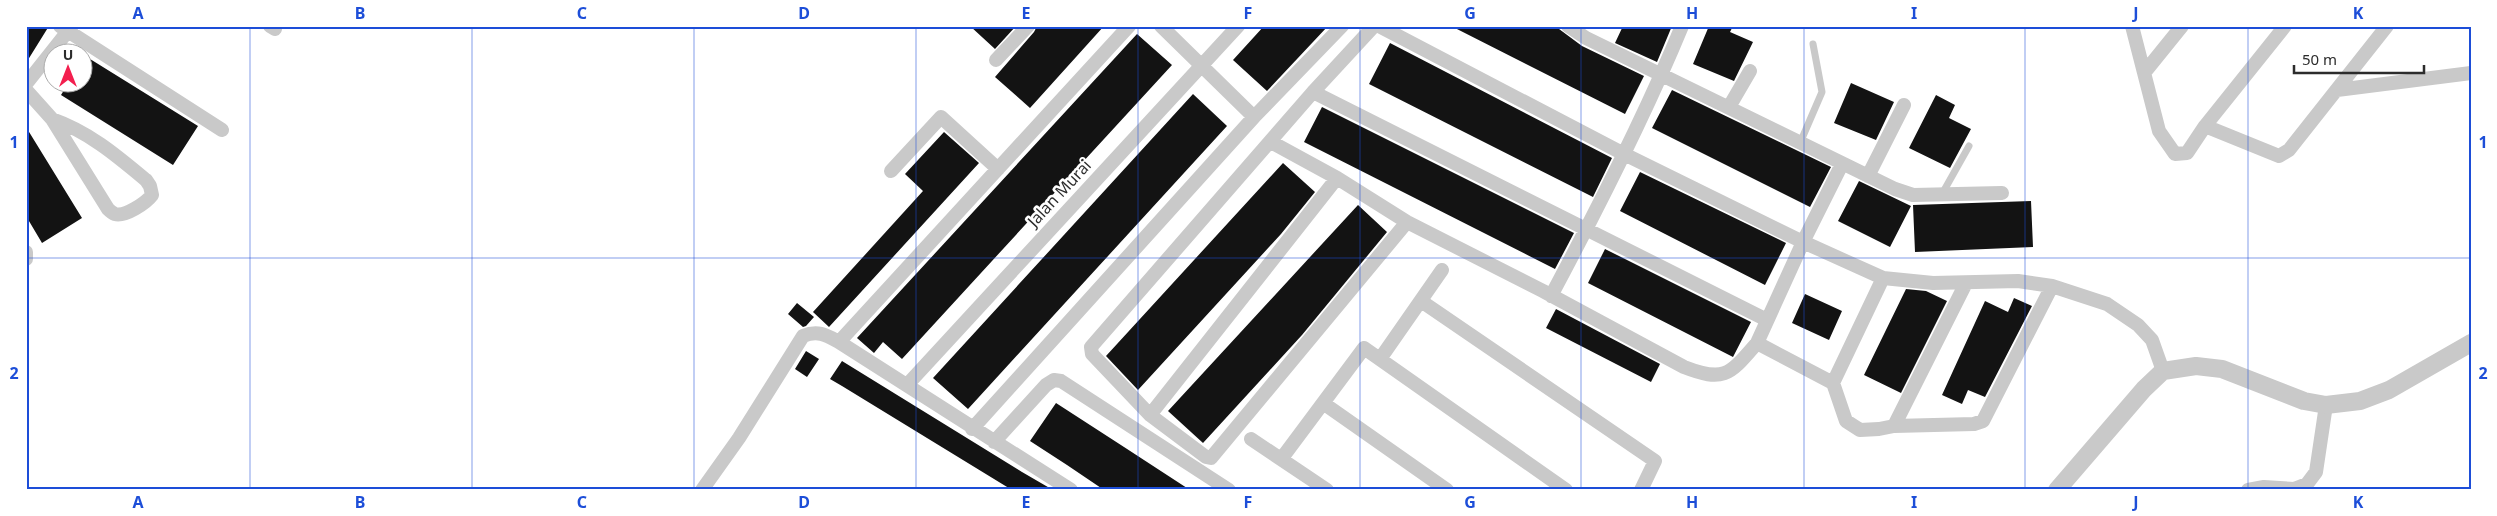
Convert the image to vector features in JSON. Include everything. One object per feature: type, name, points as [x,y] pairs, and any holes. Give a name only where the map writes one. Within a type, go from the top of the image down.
[{"type":"street","points":[[996,60],[1028,26]]},
{"type":"street","points":[[839,342],[1129,26]]},
{"type":"street","points":[[1161,26],[1254,116]]},
{"type":"street","name":"Jalan Murai","points":[[907,385],[1200,65],[1238,26]]},
{"type":"street","points":[[972,429],[1254,116],[1342,26]]},
{"type":"street","points":[[1374,26],[1313,92],[1091,347],[1092,354],[1150,415],[1206,457],[1211,458],[1406,222]]},
{"type":"street","points":[[1379,26],[1624,154],[1803,242],[1883,278],[1933,283],[2018,281],[2052,286],[2107,304],[2138,325],[2152,340],[2163,371]]},
{"type":"street","points":[[1568,26],[1589,32],[1661,76],[1730,107],[1895,189],[1913,194],[2002,193]]},
{"type":"street","points":[[1551,296],[1624,154],[1661,76],[1682,26]]},
{"type":"street","points":[[2132,26],[2159,131],[2175,154],[2186,153],[2205,126],[2285,26]]},
{"type":"street","points":[[2144,73],[2182,26]]},
{"type":"street","points":[[2205,126],[2279,156],[2289,150],[2387,26]]},
{"type":"street","points":[[26,84],[67,28],[222,130]]},
{"type":"street","points":[[1730,107],[1750,71]]},
{"type":"street","points":[[2337,90],[2471,73]]},
{"type":"street","points":[[26,90],[52,119],[108,209],[115,214],[123,214],[148,200],[152,195],[146,180],[100,142],[73,126],[52,119]]},
{"type":"street","points":[[1313,92],[1767,320]]},
{"type":"street","points":[[1868,176],[1904,105]]},
{"type":"street","points":[[891,171],[941,117],[998,169]]},
{"type":"street","points":[[1271,142],[1337,178],[1406,222],[1684,367],[1706,376],[1725,374],[1738,365],[1757,343],[1803,242],[1842,164]]},
{"type":"street","points":[[1150,415],[1337,178]]},
{"type":"street","points":[[26,252],[26,259]]},
{"type":"street","points":[[1380,359],[1442,270]]},
{"type":"street","points":[[1832,383],[1883,278]]},
{"type":"street","points":[[1894,426],[1966,282]]},
{"type":"street","points":[[1757,343],[1832,383],[1846,421],[1860,430],[1894,426],[1974,424],[1983,421],[2052,286]]},
{"type":"street","points":[[1421,301],[1655,461],[1641,490]]},
{"type":"street","points":[[702,490],[739,438],[803,336],[813,332],[823,333],[839,342],[972,429],[1071,490]]},
{"type":"street","points":[[2057,490],[2144,389],[2163,371],[2196,366],[2222,369],[2304,400],[2326,404],[2360,401],[2389,390],[2471,342]]},
{"type":"street","points":[[1282,458],[1364,348],[1566,490]]},
{"type":"street","points":[[994,442],[1046,385],[1054,380],[1061,381],[1229,490]]},
{"type":"street","points":[[1323,403],[1447,490]]},
{"type":"street","points":[[2248,490],[2264,487],[2294,488],[2307,484],[2316,472],[2326,404]]},
{"type":"street","points":[[1251,439],[1327,490]]},
{"type":"lane","points":[[1800,143],[1822,92],[1813,44]]},
{"type":"lane","points":[[1942,195],[1969,146]]},
{"type":"building","points":[[26,26],[49,26],[26,63]]},
{"type":"building","points":[[970,26],[1016,26],[995,49]]},
{"type":"building","points":[[1037,26],[1104,26],[1030,108],[995,77]]},
{"type":"building","points":[[1264,26],[1328,26],[1267,91],[1233,60]]},
{"type":"building","points":[[1451,26],[1555,26],[1582,46],[1644,76],[1625,114]]},
{"type":"building","points":[[1623,26],[1672,26],[1657,62],[1615,43]]},
{"type":"building","points":[[1709,26],[1733,26],[1730,32],[1753,42],[1734,81],[1693,64]]},
{"type":"building","points":[[1137,34],[1172,65],[902,359],[883,342],[874,353],[857,338]]},
{"type":"building","points":[[1390,43],[1612,158],[1593,197],[1369,84]]},
{"type":"building","points":[[92,60],[198,126],[173,165],[61,95],[63,92],[92,92]]},
{"type":"building","points":[[1851,83],[1894,102],[1876,140],[1834,123]]},
{"type":"building","points":[[1672,90],[1831,167],[1810,207],[1652,128]]},
{"type":"building","points":[[1193,94],[1227,126],[968,409],[933,378]]},
{"type":"building","points":[[1936,95],[1955,105],[1949,118],[1971,129],[1950,168],[1909,148]]},
{"type":"building","points":[[1322,107],[1574,233],[1555,269],[1304,142]]},
{"type":"building","points":[[26,127],[82,218],[42,243],[26,216]]},
{"type":"building","points":[[944,132],[979,163],[829,327],[813,312],[923,191],[905,174]]},
{"type":"building","points":[[1283,163],[1315,192],[1281,234],[1138,390],[1106,356]]},
{"type":"building","points":[[1640,172],[1786,243],[1765,285],[1620,211]]},
{"type":"building","points":[[1859,181],[1911,206],[1890,247],[1838,221]]},
{"type":"building","points":[[2031,201],[2033,247],[1915,252],[1913,205]]},
{"type":"building","points":[[1358,205],[1387,232],[1302,335],[1203,443],[1168,411]]},
{"type":"building","points":[[1605,249],[1751,322],[1733,357],[1588,283]]},
{"type":"building","points":[[1906,289],[1926,291],[1947,301],[1901,393],[1864,375]]},
{"type":"building","points":[[1805,294],[1842,311],[1829,340],[1792,323]]},
{"type":"building","points":[[2014,298],[2032,306],[1985,397],[1968,390],[1962,404],[1942,395],[1985,301],[2008,312]]},
{"type":"building","points":[[797,303],[814,317],[803,327],[788,314]]},
{"type":"building","points":[[1556,309],[1660,364],[1651,382],[1546,328]]},
{"type":"building","points":[[806,351],[819,359],[807,377],[795,369]]},
{"type":"building","points":[[842,361],[1053,490],[1012,490],[830,379]]},
{"type":"building","points":[[1056,403],[1190,490],[1104,490],[1030,441]]}]
